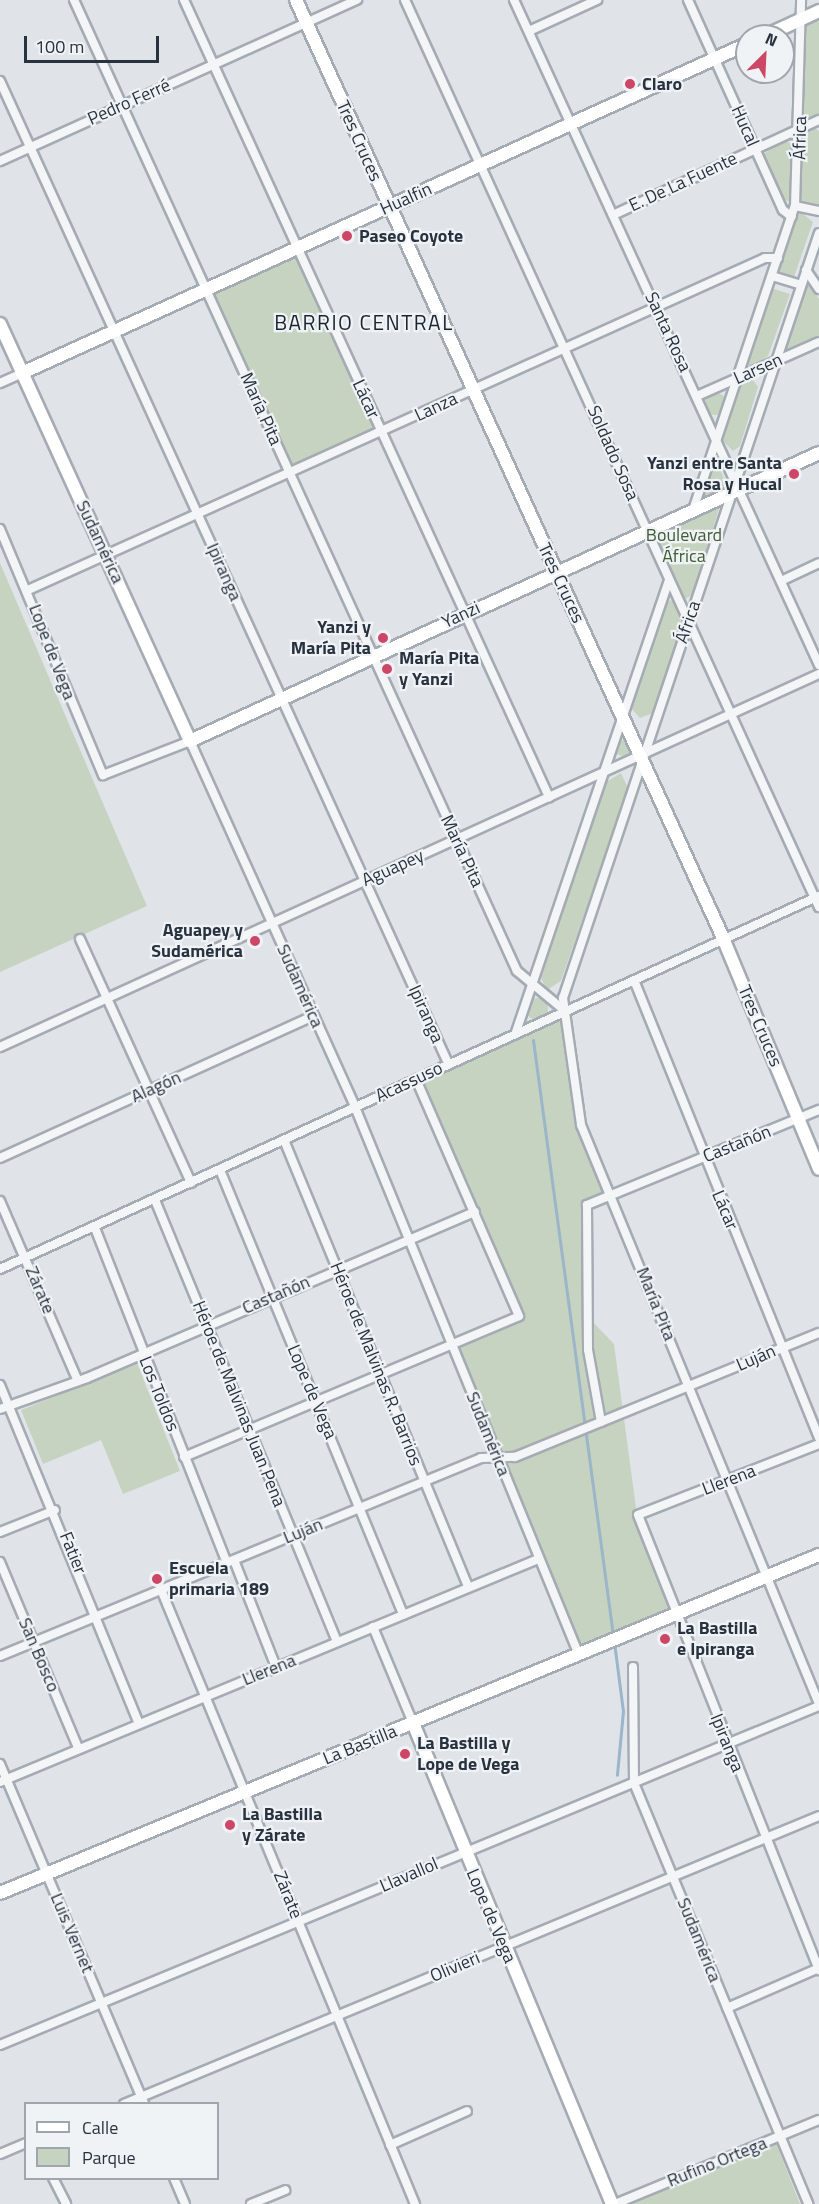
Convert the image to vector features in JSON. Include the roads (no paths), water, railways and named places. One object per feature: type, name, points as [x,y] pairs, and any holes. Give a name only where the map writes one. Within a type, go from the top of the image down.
[{"type":"street","name":"María Pita","points":[[74,0],[517,971],[565,1011],[578,1116],[819,1705]]},
{"type":"street","name":"Lácar","points":[[184,0],[549,797]]},
{"type":"street","name":"Tres Cruces","points":[[296,0],[388,207],[723,938],[819,1169]]},
{"type":"street","name":"Pedro Ferré","points":[[0,161],[357,0]]},
{"type":"street","name":"Soldado Sosa","points":[[405,0],[566,347],[688,623],[817,897],[819,907]]},
{"type":"street","name":"Santa Rosa","points":[[514,0],[717,440],[735,487],[819,665]]},
{"type":"street","points":[[529,31],[597,0]]},
{"type":"street","name":"Hucal","points":[[688,0],[755,149],[792,217]]},
{"type":"street","name":"África","points":[[693,510],[795,206],[801,128],[801,0]]},
{"type":"street","points":[[791,24],[819,11]]},
{"type":"street","name":"Hualfin","points":[[0,383],[735,49]]},
{"type":"street","name":"Ipiranga","points":[[0,81],[448,1064]]},
{"type":"street","name":"E. De La Fuente","points":[[613,215],[819,120]]},
{"type":"street","points":[[795,206],[819,211]]},
{"type":"street","name":"África","points":[[565,1011],[565,984],[735,487],[774,363],[819,233]]},
{"type":"street","name":"Lanza","points":[[28,590],[198,516],[656,306],[765,258],[778,258]]},
{"type":"street","points":[[806,270],[819,289]]},
{"type":"street","points":[[772,276],[801,285]]},
{"type":"street","name":"Sudamérica","points":[[0,324],[355,1107],[579,1655]]},
{"type":"street","name":"Larsen","points":[[697,396],[819,342]]},
{"type":"street","name":"Yanzi","points":[[103,775],[190,741],[693,510],[735,487],[819,453]]},
{"type":"street","name":"Lope de Vega","points":[[0,529],[28,590],[103,775]]},
{"type":"street","points":[[781,581],[819,563]]},
{"type":"street","name":"África","points":[[516,1032],[669,580]]},
{"type":"street","name":"Aguapey","points":[[0,1047],[819,674]]},
{"type":"street","name":"Acassuso","points":[[0,1269],[95,1228],[516,1032],[817,897]]},
{"type":"street","points":[[80,939],[191,1184]]},
{"type":"street","name":"Lácar","points":[[634,980],[819,1438]]},
{"type":"street","name":"Alagón","points":[[0,1158],[313,1016]]},
{"type":"street","points":[[184,1457],[381,1377],[516,1318],[520,1312],[416,1078]]},
{"type":"street","name":"Castañón","points":[[598,1424],[588,1350],[590,1319],[587,1205],[819,1110]]},
{"type":"street","name":"Héroe de Malvinas R. Barrios","points":[[284,1140],[468,1587]]},
{"type":"street","name":"Lope de Vega","points":[[220,1170],[403,1615]]},
{"type":"street","name":"Héroe de Malvinas Juan Pena","points":[[154,1200],[337,1642]]},
{"type":"street","name":"Zárate","points":[[0,1201],[78,1381]]},
{"type":"street","name":"Castañón","points":[[0,1409],[78,1381],[271,1296],[475,1212]]},
{"type":"street","name":"Los Toldos","points":[[95,1228],[142,1354],[184,1457],[276,1667]]},
{"type":"street","name":"Luján","points":[[0,1656],[160,1587],[292,1536],[481,1458],[515,1457],[819,1333]]},
{"type":"street","name":"Fatier","points":[[0,1385],[56,1510],[139,1724]]},
{"type":"street","name":"Llerena","points":[[638,1515],[819,1444]]},
{"type":"street","points":[[0,1532],[56,1510]]},
{"type":"street","name":"Ipiranga","points":[[638,1515],[819,1969]]},
{"type":"street","name":"La Bastilla","points":[[0,1893],[819,1555]]},
{"type":"street","name":"Llerena","points":[[3,1781],[538,1559]]},
{"type":"street","name":"San Bosco","points":[[0,1562],[78,1748]]},
{"type":"street","name":"Zárate","points":[[160,1587],[415,2204]]},
{"type":"street","name":"Lope de Vega","points":[[373,1627],[504,1947],[614,2204]]},
{"type":"street","name":"Sudamérica","points":[[633,1667],[634,1783],[808,2204]]},
{"type":"street","name":"Llavallol","points":[[0,2045],[819,1705]]},
{"type":"street","name":"Luis Vernet","points":[[0,1764],[3,1781],[46,1873],[142,2100]]},
{"type":"street","name":"Olivieri","points":[[142,2100],[338,2015],[819,1816]]},
{"type":"street","points":[[727,2008],[819,1969]]},
{"type":"street","points":[[390,2145],[467,2111]]},
{"type":"street","name":"Rufino Ortega","points":[[614,2204],[819,2120]]},
{"type":"street","points":[[0,2154],[24,2144]]},
{"type":"street","points":[[54,2180],[66,2204]]},
{"type":"street","points":[[175,2180],[185,2204]]},
{"type":"street","points":[[250,2204],[285,2190]]},
{"type":"waterway","points":[[533,1040],[613,1636]]},
{"type":"waterway","points":[[614,1642],[623,1711],[617,1775]]},
{"type":"place","name":"Claro","points":[[630,84]]},
{"type":"place","name":"Paseo Coyote","points":[[347,236]]},
{"type":"place","name":"Yanzi entre Santa Rosa y Hucal","points":[[794,474]]},
{"type":"place","name":"Yanzi y María Pita","points":[[383,638]]},
{"type":"place","name":"María Pita y Yanzi","points":[[387,669]]},
{"type":"place","name":"Aguapey y Sudamérica","points":[[255,941]]},
{"type":"place","name":"Escuela primaria 189","points":[[157,1579]]},
{"type":"place","name":"La Bastilla e Ipiranga","points":[[665,1639]]},
{"type":"place","name":"La Bastilla y Lope de Vega","points":[[405,1754]]},
{"type":"place","name":"La Bastilla y Zárate","points":[[230,1825]]},
{"type":"district","name":"BARRIO CENTRAL","points":[[364,322]]},
{"type":"park label","name":"Boulevard África","points":[[684,546]]}]
